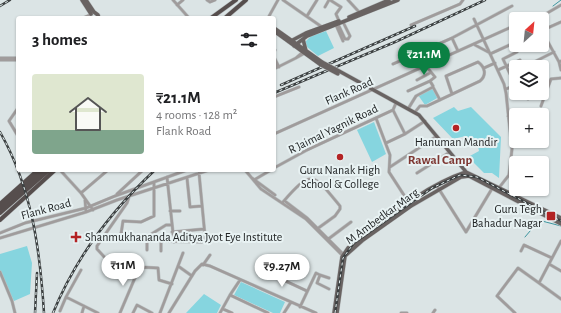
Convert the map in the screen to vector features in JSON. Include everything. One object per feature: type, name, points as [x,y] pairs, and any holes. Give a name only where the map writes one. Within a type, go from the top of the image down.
[{"type":"highway","points":[[215,16],[236,0]]},
{"type":"highway","points":[[227,16],[246,0]]},
{"type":"highway","points":[[0,204],[36,172]]},
{"type":"highway","points":[[1,210],[42,172]]},
{"type":"highway","points":[[7,204],[47,172]]},
{"type":"highway","points":[[0,220],[53,172]]},
{"type":"highway","points":[[7,204],[12,192]]},
{"type":"highway","points":[[7,204],[21,201]]},
{"type":"main road","points":[[82,0],[90,16]]},
{"type":"main road","points":[[86,0],[90,16]]},
{"type":"main road","points":[[290,41],[323,28],[338,24],[386,1],[398,0]]},
{"type":"main road","points":[[90,16],[98,14],[98,16]]},
{"type":"main road","points":[[295,45],[323,28]]},
{"type":"main road","points":[[276,30],[304,52],[322,63],[415,112],[425,121],[468,174],[497,191],[561,224]]},
{"type":"main road","points":[[276,32],[290,41]]},
{"type":"main road","points":[[303,39],[304,52]]},
{"type":"main road","points":[[468,174],[499,187],[561,218]]},
{"type":"main road","name":"M Ambedkar Marg","points":[[337,313],[344,256],[411,204],[438,188],[468,174]]},
{"type":"main road","points":[[536,211],[538,206]]},
{"type":"main road","points":[[334,313],[344,256]]},
{"type":"street","points":[[173,0],[186,16]]},
{"type":"street","points":[[177,5],[182,0]]},
{"type":"street","points":[[207,0],[210,2],[215,0]]},
{"type":"street","points":[[269,16],[278,0]]},
{"type":"street","points":[[283,0],[323,28]]},
{"type":"street","points":[[307,16],[317,0]]},
{"type":"street","points":[[325,7],[330,0],[341,7],[336,14],[343,41]]},
{"type":"street","points":[[348,0],[360,13]]},
{"type":"street","points":[[411,25],[460,4],[463,0]]},
{"type":"street","points":[[548,12],[561,5]]},
{"type":"street","points":[[393,64],[452,38],[512,6]]},
{"type":"street","points":[[474,19],[483,42],[495,63],[506,89],[508,116],[512,136],[512,149],[509,175],[497,191]]},
{"type":"street","points":[[549,28],[561,22]]},
{"type":"street","points":[[338,24],[350,36],[348,39],[345,39],[338,24]]},
{"type":"street","points":[[333,29],[338,24]]},
{"type":"street","name":"Flank Road","points":[[276,133],[509,29]]},
{"type":"street","points":[[452,38],[458,52]]},
{"type":"street","points":[[481,48],[483,42]]},
{"type":"street","points":[[549,43],[560,62],[561,70]]},
{"type":"street","points":[[475,45],[490,54]]},
{"type":"street","points":[[490,54],[509,45]]},
{"type":"street","points":[[277,68],[304,52]]},
{"type":"street","points":[[509,72],[504,58],[517,52]]},
{"type":"street","points":[[538,60],[554,52]]},
{"type":"street","points":[[0,59],[16,59]]},
{"type":"street","points":[[452,94],[446,76],[478,62],[484,68]]},
{"type":"street","points":[[484,68],[495,63]]},
{"type":"street","points":[[498,70],[509,65]]},
{"type":"street","points":[[408,91],[430,81],[435,77],[430,73],[426,66]]},
{"type":"street","points":[[415,112],[420,106],[427,106],[482,79],[484,68]]},
{"type":"street","points":[[417,80],[430,73]]},
{"type":"street","points":[[541,106],[551,79],[561,78]]},
{"type":"street","points":[[430,81],[433,86]]},
{"type":"street","points":[[276,96],[299,86]]},
{"type":"street","points":[[408,109],[416,96],[433,87],[440,100]]},
{"type":"street","name":"R Jaimal Yagnik Road","points":[[276,167],[307,150],[393,110],[396,103]]},
{"type":"street","points":[[393,110],[405,134]]},
{"type":"street","points":[[16,111],[9,121],[16,133]]},
{"type":"street","points":[[376,118],[390,155],[389,172],[411,204]]},
{"type":"street","points":[[386,143],[405,134],[425,121]]},
{"type":"street","points":[[390,167],[437,136]]},
{"type":"street","points":[[417,173],[450,152]]},
{"type":"street","points":[[62,172],[82,193],[92,210]]},
{"type":"street","points":[[82,193],[106,172]]},
{"type":"street","points":[[115,196],[140,172]]},
{"type":"street","name":"Flank Road","points":[[0,233],[26,223],[86,208],[181,172]]},
{"type":"street","points":[[0,238],[86,212],[202,172]]},
{"type":"street","points":[[247,172],[265,190],[318,229],[344,256]]},
{"type":"street","points":[[253,179],[267,172]]},
{"type":"street","points":[[121,233],[145,240],[161,242],[202,242],[205,236],[199,173]]},
{"type":"street","points":[[167,177],[174,242]]},
{"type":"street","points":[[187,178],[190,207],[202,206]]},
{"type":"street","points":[[283,202],[305,180],[310,178],[317,180],[340,206],[340,209],[335,216],[318,229]]},
{"type":"street","points":[[120,241],[123,221],[141,222],[154,216],[154,182]]},
{"type":"street","points":[[438,188],[467,232],[478,210],[494,185]]},
{"type":"street","points":[[108,261],[97,250],[97,246],[127,203],[129,196]]},
{"type":"street","points":[[86,200],[86,212]]},
{"type":"street","points":[[170,211],[180,211]]},
{"type":"street","points":[[328,239],[351,222]]},
{"type":"street","points":[[108,240],[145,240],[166,226],[172,225]]},
{"type":"street","points":[[172,232],[204,229]]},
{"type":"street","points":[[145,240],[147,250]]},
{"type":"street","points":[[539,283],[561,241]]},
{"type":"street","points":[[161,242],[161,251]]},
{"type":"street","points":[[521,251],[524,245],[552,258]]},
{"type":"street","points":[[160,313],[183,253]]},
{"type":"street","points":[[169,313],[192,276],[210,255]]},
{"type":"street","points":[[549,264],[561,271]]},
{"type":"street","points":[[104,265],[158,268],[159,280],[172,284]]},
{"type":"street","points":[[203,265],[316,313]]},
{"type":"street","points":[[120,313],[140,266]]},
{"type":"street","points":[[178,266],[192,276]]},
{"type":"street","points":[[515,313],[497,296],[518,268],[561,299]]},
{"type":"street","points":[[60,311],[81,270]]},
{"type":"street","points":[[275,270],[278,278],[307,290]]},
{"type":"street","points":[[0,272],[12,301],[15,313]]},
{"type":"street","points":[[300,307],[315,274],[320,274],[329,278]]},
{"type":"street","points":[[320,274],[317,283],[329,289]]},
{"type":"street","points":[[220,313],[240,280]]},
{"type":"street","points":[[230,295],[268,313]]},
{"type":"street","points":[[66,297],[98,313]]},
{"type":"street","points":[[284,313],[291,302]]},
{"type":"street","points":[[133,313],[137,305],[152,313]]},
{"type":"street","points":[[82,313],[84,306]]},
{"type":"street","points":[[223,308],[232,313]]},
{"type":"street","points":[[401,313],[407,313]]},
{"type":"shaded area","points":[[326,31],[334,48],[318,56],[307,47],[305,42],[311,36]]},
{"type":"shaded area","points":[[432,87],[439,97],[425,105],[418,95]]},
{"type":"shaded area","points":[[454,107],[458,111],[471,107],[501,137],[499,178],[492,173],[484,173],[468,157],[479,151],[478,146],[466,136],[453,139],[433,118]]},
{"type":"shaded area","points":[[374,122],[386,154],[372,162],[357,130]]},
{"type":"shaded area","points":[[27,246],[32,263],[30,294],[14,301],[0,275],[0,254]]},
{"type":"shaded area","points":[[241,282],[285,302],[280,313],[273,313],[234,295]]},
{"type":"shaded area","points":[[204,294],[221,305],[217,313],[186,313]]},
{"type":"waterway","points":[[553,6],[561,0]]},
{"type":"waterway","points":[[525,237],[536,224],[542,221],[561,226]]},
{"type":"railway","points":[[0,6],[10,0]]},
{"type":"railway","points":[[276,92],[395,42],[485,0]]},
{"type":"railway","points":[[281,85],[415,26]]},
{"type":"railway","points":[[0,132],[16,165]]},
{"type":"railway","points":[[19,172],[27,197],[37,243],[44,313]]},
{"type":"railway","points":[[53,313],[72,274],[96,236],[139,185],[153,172]]},
{"type":"railway","points":[[335,313],[343,258],[354,243],[432,188],[460,175],[477,177],[561,221]]},
{"type":"railway","points":[[35,313],[37,273]]},
{"type":"place","name":"Hanuman Mandir","points":[[456,128]]},
{"type":"place","name":"Guru Nanak High School & College","points":[[340,157]]},
{"type":"place","name":"Guru Tegh Bahadur Nagar","points":[[551,216]]},
{"type":"place","name":"Shanmukhananda Aditya Jyot Eye Institute","points":[[76,237]]},
{"type":"district","name":"Rawal Camp","points":[[440,160]]}]
